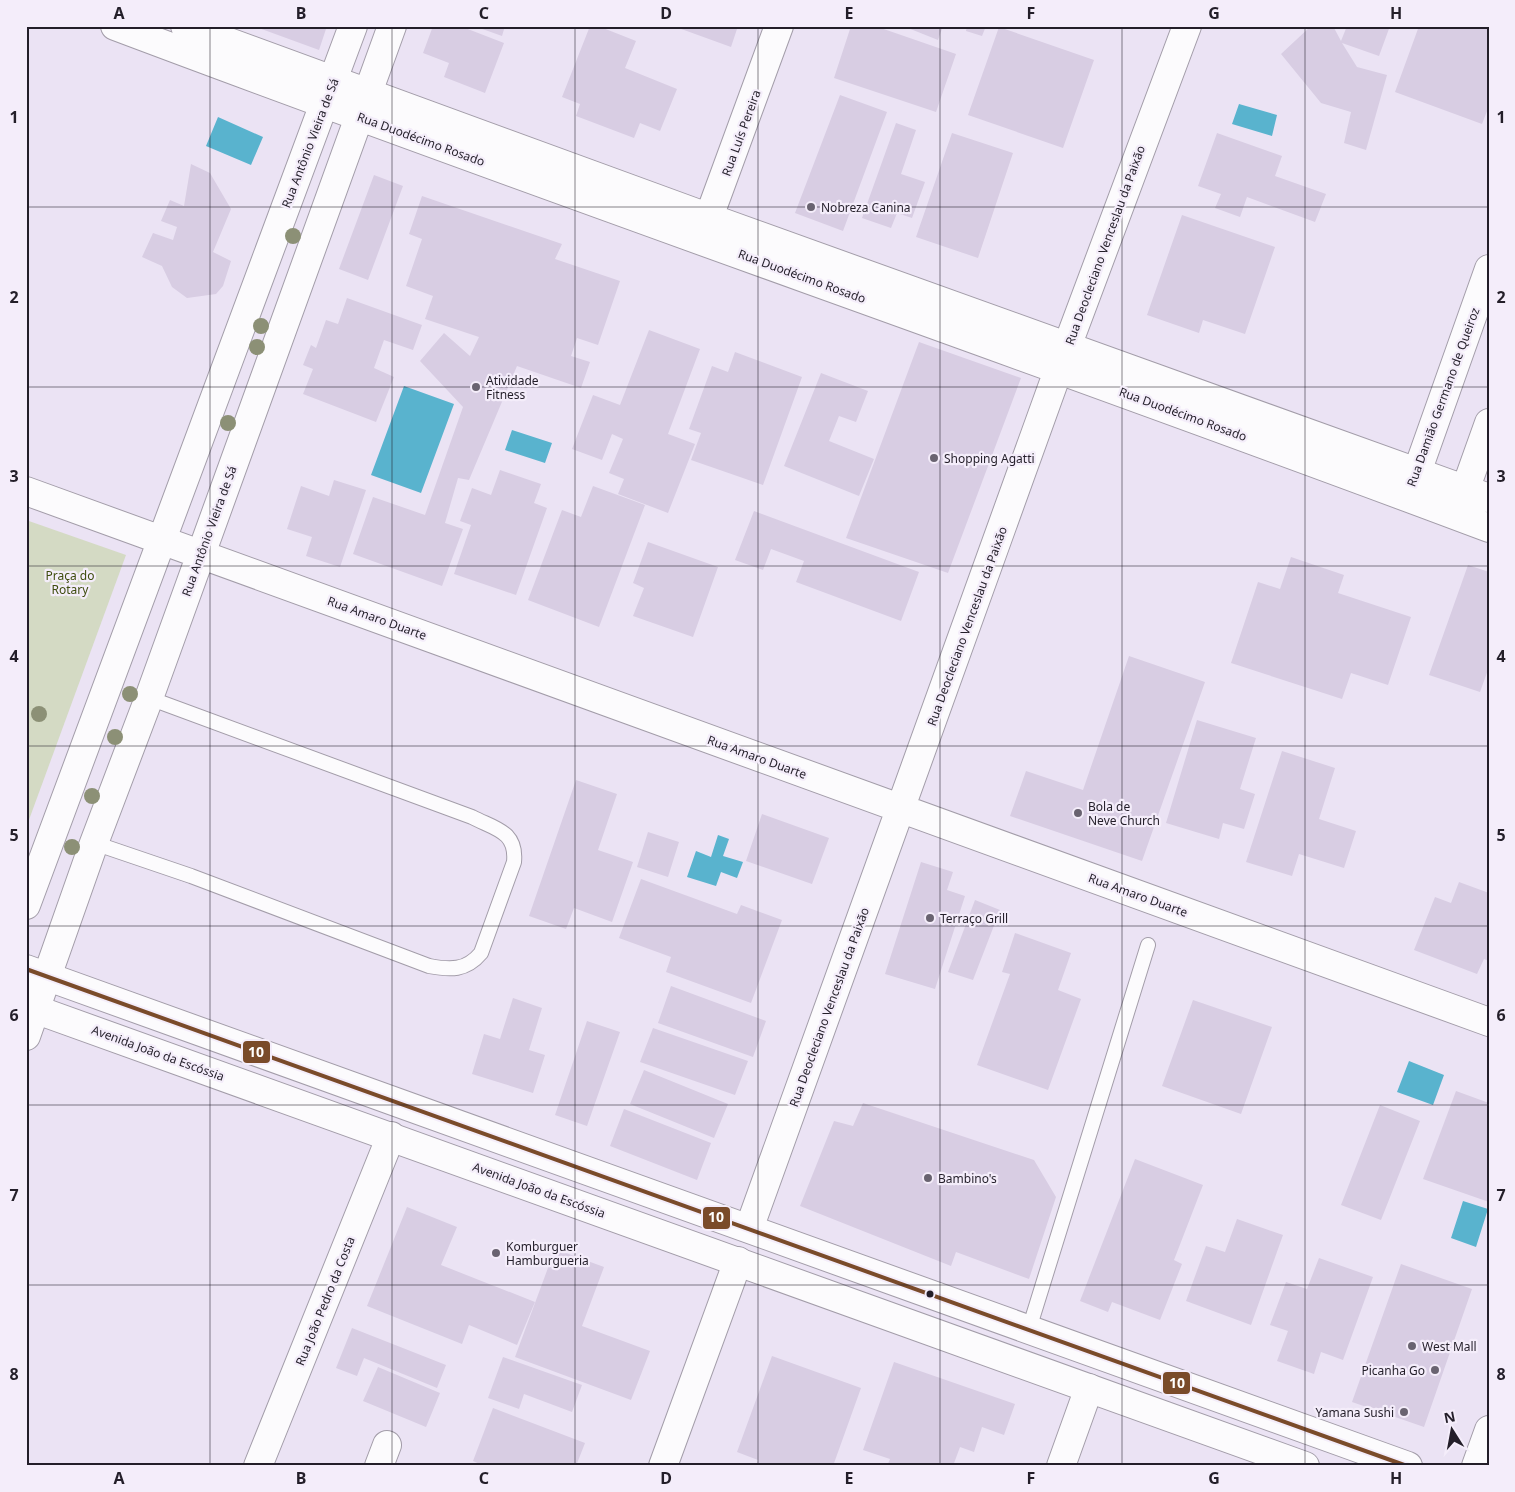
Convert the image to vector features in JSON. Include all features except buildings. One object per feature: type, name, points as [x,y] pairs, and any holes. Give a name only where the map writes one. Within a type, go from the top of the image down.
[{"type":"street","name":"Rua Duodécimo Rosado","points":[[115,26],[359,117],[705,229],[1064,357],[1418,472],[1478,494]]},
{"type":"street","name":"Rua Duodécimo Rosado","points":[[185,26],[335,79],[705,229]]},
{"type":"street","name":"Rua Antônio Vieira de Sá","points":[[26,905],[324,104],[335,79],[353,26]]},
{"type":"street","name":"Rua Antônio Vieira de Sá","points":[[26,1036],[37,973],[94,843],[392,26]]},
{"type":"street","name":"Rua Luís Pereira","points":[[705,229],[779,26]]},
{"type":"street","name":"Rua Deocleciano Venceslau da Paixão","points":[[750,1226],[1064,357],[1187,26]]},
{"type":"street","name":"Rua Damião Germano de Queiroz","points":[[1407,497],[1418,472],[1489,269]]},
{"type":"street","name":"Rua Duodécimo Rosado","points":[[1064,357],[1407,497],[1489,528]]},
{"type":"street","points":[[1456,515],[1478,494],[1489,423]]},
{"type":"street","name":"Rua Amaro Duarte","points":[[26,491],[900,810],[1489,1022]]},
{"type":"street","points":[[37,973],[750,1226],[1408,1466]]},
{"type":"street","name":"Avenida João da Escóssia","points":[[31,1008],[1305,1466]]},
{"type":"street","name":"Rua João Pedro da Costa","points":[[258,1466],[391,1136]]},
{"type":"street","points":[[664,1466],[738,1261]]},
{"type":"street","points":[[1061,1466],[1089,1388]]},
{"type":"street","points":[[1476,1466],[1489,1430]]},
{"type":"lane","points":[[94,843],[191,876],[429,966],[448,969],[461,966],[472,963],[481,953],[514,862],[515,850],[511,839],[506,834],[472,817],[148,698]]},
{"type":"lane","points":[[1029,1329],[1148,945]]},
{"type":"green space","name":"Praça do Rotary","points":[[26,520],[126,555],[26,828]]},
{"type":"water","points":[[1239,104],[1277,115],[1272,136],[1232,124]]},
{"type":"water","points":[[218,117],[263,137],[251,165],[206,146]]},
{"type":"water","points":[[404,386],[454,404],[421,493],[371,475]]},
{"type":"water","points":[[512,430],[552,443],[545,463],[505,450]]},
{"type":"water","points":[[718,835],[729,839],[723,856],[743,862],[737,878],[721,872],[716,886],[687,877],[696,851],[711,857]]},
{"type":"water","points":[[1409,1061],[1444,1075],[1433,1105],[1397,1092]]},
{"type":"water","points":[[1463,1201],[1488,1209],[1476,1247],[1451,1238]]},
{"type":"transit line","name":"10","points":[[26,969],[1407,1466]]},
{"type":"place","name":"Nobreza Canina","points":[[811,207]]},
{"type":"place","name":"Atividade Fitness","points":[[476,387]]},
{"type":"place","name":"Shopping Agatti","points":[[934,458]]},
{"type":"place","name":"Bola de Neve Church","points":[[1078,813]]},
{"type":"place","name":"Terraço Grill","points":[[930,918]]},
{"type":"place","name":"Bambino's","points":[[928,1178]]},
{"type":"place","name":"Komburguer Hamburgueria","points":[[496,1253]]},
{"type":"place","name":"West Mall","points":[[1412,1346]]},
{"type":"place","name":"Picanha Go","points":[[1435,1370]]},
{"type":"place","name":"Yamana Sushi","points":[[1404,1412]]}]
